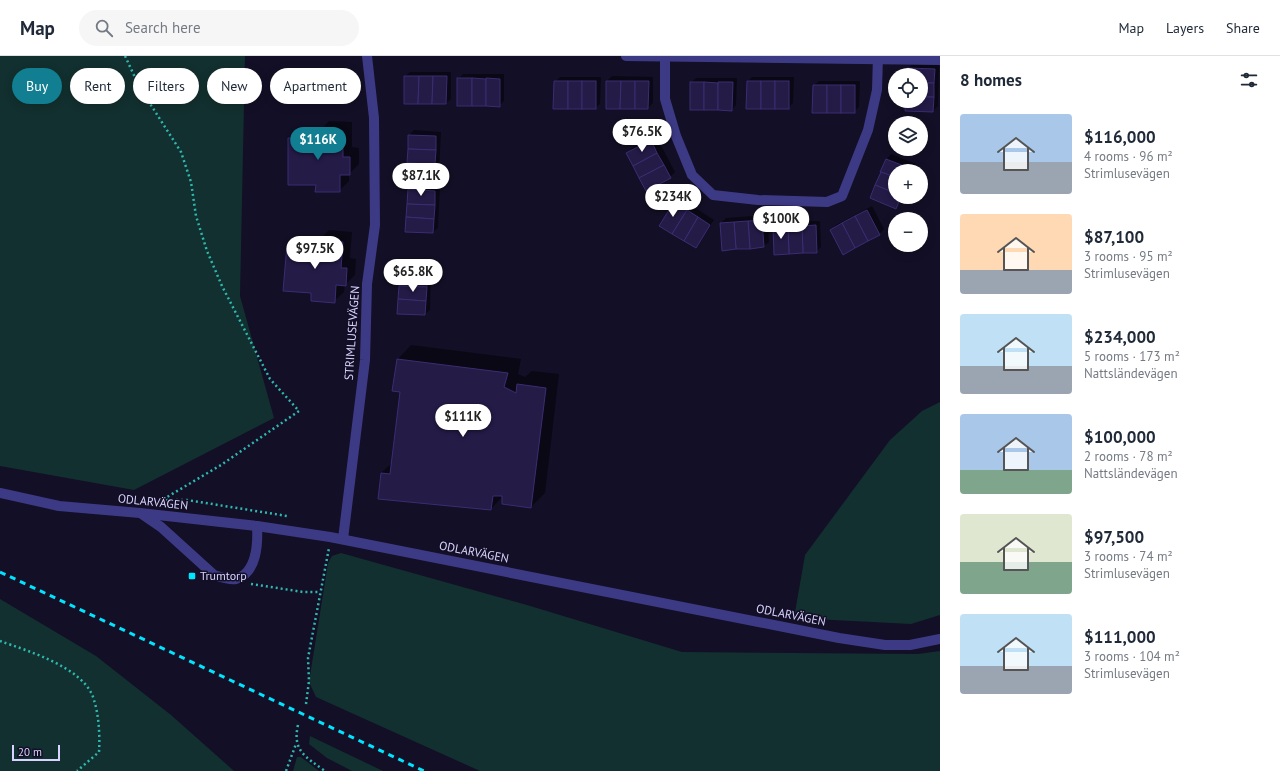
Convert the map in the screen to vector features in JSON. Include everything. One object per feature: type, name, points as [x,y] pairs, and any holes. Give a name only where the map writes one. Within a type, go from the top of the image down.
[{"type":"street","name":"STRIMLUSEVÄGEN","points":[[343,539],[365,360],[367,284],[374,225],[374,118],[367,56]]},
{"type":"street","points":[[626,56],[878,58],[940,60]]},
{"type":"street","points":[[665,56],[664,99],[676,136],[692,175],[713,195],[758,200],[827,202],[842,196],[868,130],[877,90],[878,58]]},
{"type":"street","name":"ODLARVÄGEN","points":[[0,493],[59,506],[257,526],[343,539],[839,638],[885,645],[910,645],[940,639]]},
{"type":"street","points":[[140,513],[161,527],[214,575],[224,578],[236,579],[248,570],[254,557],[258,542],[257,526]]},
{"type":"path","points":[[125,56],[140,88],[181,152],[191,182],[196,216],[207,251],[222,286],[270,379],[299,411],[220,465],[140,513]]},
{"type":"path","points":[[306,704],[309,681],[308,658],[330,537]]},
{"type":"path","points":[[245,583],[304,592],[320,592]]},
{"type":"path","points":[[0,641],[62,667],[82,680],[93,696],[100,736],[99,752],[77,771]]},
{"type":"path","points":[[286,771],[296,744],[298,725]]},
{"type":"path","points":[[296,744],[305,757],[325,771]]},
{"type":"green space","points":[[0,56],[245,56],[245,68],[207,68],[207,104],[244,104],[240,296],[274,418],[134,490],[0,466]]},
{"type":"green space","points":[[940,402],[940,615],[911,624],[794,618],[805,555],[890,440],[922,411]]},
{"type":"green space","points":[[341,553],[527,605],[682,652],[918,654],[940,651],[940,771],[480,771],[316,697],[309,682],[328,563],[332,556]]},
{"type":"green space","points":[[0,599],[96,656],[171,715],[234,771],[0,771]]},
{"type":"green space","points":[[310,736],[383,771],[352,771],[327,758],[309,744]]},
{"type":"green space","points":[[297,757],[301,757],[319,771],[293,771]]},
{"type":"building","points":[[928,69],[935,69],[934,83],[928,83]]},
{"type":"building","points":[[404,76],[419,76],[418,104],[404,104]]},
{"type":"building","points":[[419,76],[433,76],[432,104],[418,104]]},
{"type":"building","points":[[433,76],[447,76],[446,104],[432,104]]},
{"type":"building","points":[[457,78],[472,78],[472,106],[457,106]]},
{"type":"building","points":[[472,78],[486,79],[486,106],[472,106]]},
{"type":"building","points":[[486,78],[500,79],[500,107],[486,106]]},
{"type":"building","points":[[554,81],[568,81],[568,109],[553,109]]},
{"type":"building","points":[[568,81],[582,81],[582,109],[568,109]]},
{"type":"building","points":[[582,81],[596,81],[596,109],[582,109]]},
{"type":"building","points":[[606,81],[621,81],[620,109],[606,109]]},
{"type":"building","points":[[621,81],[635,81],[635,109],[620,109]]},
{"type":"building","points":[[635,81],[649,81],[648,109],[635,109]]},
{"type":"building","points":[[747,81],[761,81],[761,109],[746,109]]},
{"type":"building","points":[[761,81],[775,81],[775,109],[761,109]]},
{"type":"building","points":[[775,81],[789,81],[789,109],[775,109]]},
{"type":"building","points":[[690,82],[704,82],[704,110],[690,110]]},
{"type":"building","points":[[704,82],[718,83],[718,110],[704,110]]},
{"type":"building","points":[[718,82],[733,82],[732,111],[718,110]]},
{"type":"building","points":[[928,83],[934,83],[934,97],[928,97]]},
{"type":"building","points":[[813,85],[827,85],[827,113],[812,113]]},
{"type":"building","points":[[827,85],[841,85],[841,113],[827,113]]},
{"type":"building","points":[[841,85],[855,85],[855,113],[841,113]]},
{"type":"building","points":[[928,97],[934,97],[933,112],[905,111],[905,108],[928,108]]},
{"type":"building","points":[[318,131],[343,131],[343,157],[350,157],[350,175],[340,175],[340,192],[315,192],[316,185],[288,185],[288,138],[318,138]]},
{"type":"building","points":[[408,135],[436,136],[436,150],[408,149]]},
{"type":"building","points":[[651,140],[657,153],[633,166],[626,153]]},
{"type":"building","points":[[408,149],[436,150],[435,164],[407,163]]},
{"type":"building","points":[[657,153],[664,165],[639,178],[633,166]]},
{"type":"building","points":[[886,159],[899,164],[888,164],[888,175],[880,172]]},
{"type":"building","points":[[407,163],[435,164],[434,179],[406,177]]},
{"type":"building","points":[[664,165],[671,178],[646,191],[639,178]]},
{"type":"building","points":[[881,172],[888,174],[888,190],[875,185]]},
{"type":"building","points":[[875,185],[888,190],[888,204],[898,204],[896,209],[870,198]]},
{"type":"building","points":[[408,189],[435,191],[435,205],[407,204]]},
{"type":"building","points":[[674,202],[687,210],[672,234],[659,226]]},
{"type":"building","points":[[407,204],[435,205],[434,219],[406,217]]},
{"type":"building","points":[[687,210],[698,217],[684,241],[672,234]]},
{"type":"building","points":[[867,210],[880,235],[868,241],[855,216]]},
{"type":"building","points":[[855,216],[868,241],[855,248],[842,223]]},
{"type":"building","points":[[406,217],[434,219],[433,233],[405,232]]},
{"type":"building","points":[[698,217],[710,225],[696,248],[684,241]]},
{"type":"building","points":[[762,220],[764,247],[750,249],[748,221]]},
{"type":"building","points":[[748,221],[750,249],[736,249],[734,222]]},
{"type":"building","points":[[734,222],[736,249],[722,251],[720,223]]},
{"type":"building","points":[[842,223],[855,248],[843,255],[830,230]]},
{"type":"building","points":[[816,225],[817,253],[803,253],[802,226]]},
{"type":"building","points":[[788,226],[802,226],[803,253],[789,254]]},
{"type":"building","points":[[788,226],[789,254],[774,255],[773,227]]},
{"type":"building","points":[[318,240],[343,242],[341,268],[347,268],[346,286],[336,285],[335,303],[311,301],[311,293],[283,291],[287,245],[317,247]]},
{"type":"building","points":[[399,271],[427,273],[427,287],[399,286]]},
{"type":"building","points":[[399,286],[427,287],[426,301],[398,299]]},
{"type":"building","points":[[398,299],[426,301],[425,315],[397,314]]},
{"type":"building","points":[[397,359],[508,373],[504,387],[516,393],[517,384],[546,388],[531,508],[502,504],[502,496],[493,496],[491,510],[378,499],[381,473],[390,474],[400,392],[392,391]]},
{"type":"railway","points":[[0,572],[424,771]]},
{"type":"place","name":"Trumtorp","points":[[192,576]]}]
